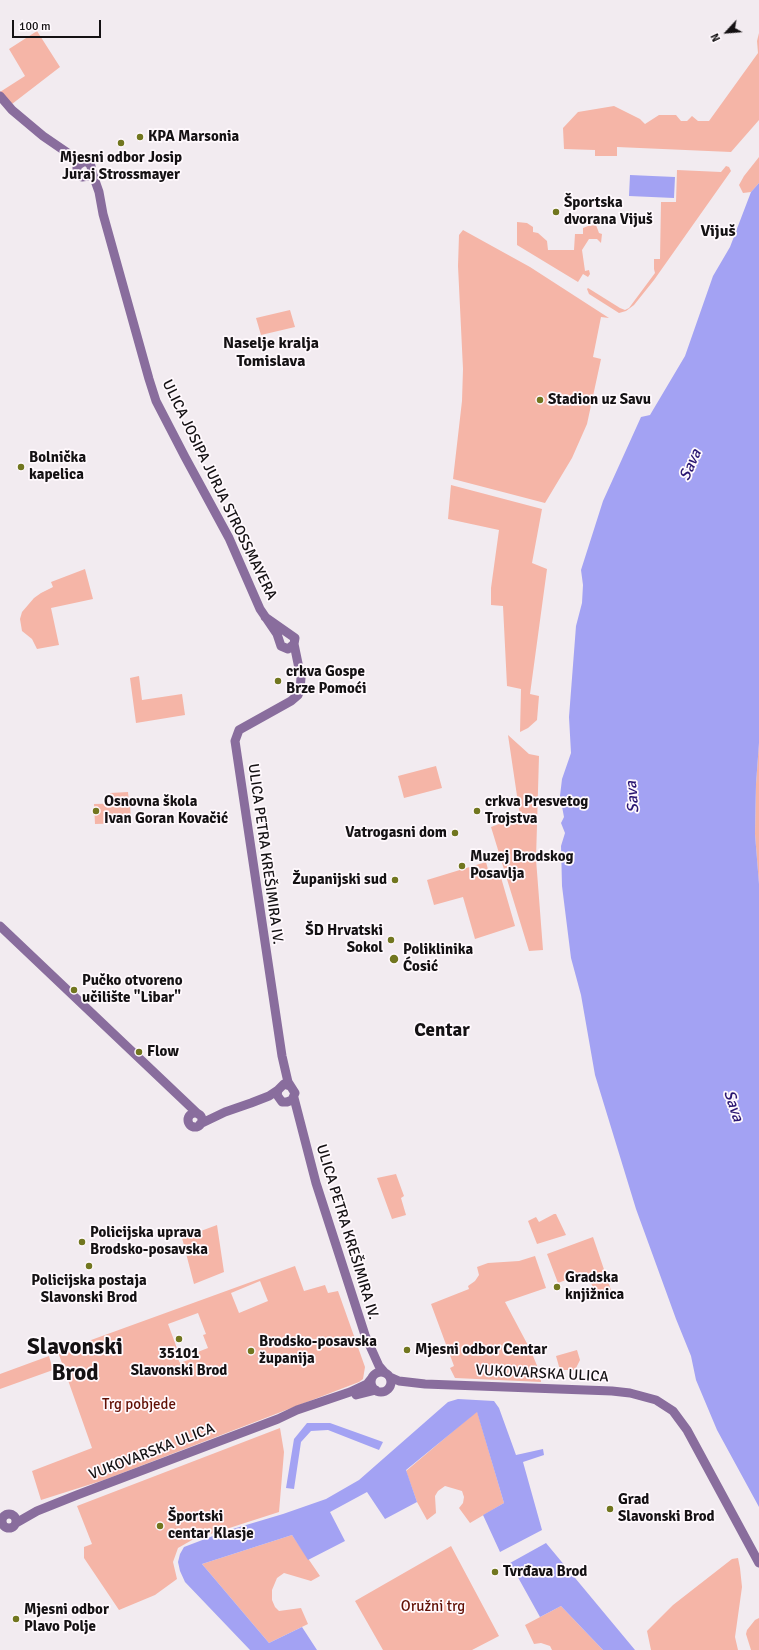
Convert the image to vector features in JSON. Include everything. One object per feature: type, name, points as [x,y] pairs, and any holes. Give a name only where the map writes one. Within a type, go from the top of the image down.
[{"type":"main road","name":"ULICA JOSIPA JURJA STROSSMAYERA","points":[[0,96],[12,110],[80,164],[90,164],[88,175],[99,192],[103,214],[156,401],[229,538],[258,604],[280,639]]},
{"type":"main road","name":"ULICA JOSIPA JURJA STROSSMAYERA","points":[[80,164],[77,173],[88,175]]},
{"type":"main road","points":[[265,617],[288,633],[294,638],[291,647],[282,646],[280,639],[283,634],[288,633]]},
{"type":"main road","name":"ULICA PETRA KREŠIMIRA IV.","points":[[290,1086],[282,1056],[235,741],[237,733],[242,728],[291,701],[298,695],[301,678],[291,647]]},
{"type":"main road","points":[[0,926],[199,1114],[202,1120],[200,1124]]},
{"type":"main road","name":"ULICA PETRA KREŠIMIRA IV.","points":[[278,1088],[281,1079],[282,1056]]},
{"type":"main road","points":[[174,1092],[188,1110],[189,1122],[196,1126],[225,1112],[273,1094],[284,1084],[290,1086],[294,1090],[294,1098],[290,1101],[251,1103]]},
{"type":"main road","points":[[278,1088],[277,1095],[282,1101]]},
{"type":"main road","name":"ULICA PETRA KREŠIMIRA IV.","points":[[294,1098],[316,1183],[365,1335],[373,1366],[372,1377]]},
{"type":"main road","name":"ULICA PETRA KREŠIMIRA IV.","points":[[282,1101],[295,1118],[303,1137]]},
{"type":"main road","points":[[189,1117],[194,1113],[205,1115],[225,1112]]},
{"type":"main road","name":"ULICA PETRA KREŠIMIRA IV.","points":[[365,1335],[380,1366],[387,1375]]},
{"type":"main road","points":[[378,1372],[387,1375],[390,1384],[387,1390],[381,1392],[376,1390],[372,1385],[372,1377],[378,1372]]},
{"type":"main road","name":"VUKOVARSKA ULICA","points":[[387,1375],[399,1381],[425,1384],[612,1391],[630,1393],[656,1400],[673,1411],[687,1430],[759,1563]]},
{"type":"main road","name":"VUKOVARSKA ULICA","points":[[2,1524],[7,1514],[14,1519],[37,1511],[278,1419],[296,1410],[360,1388],[367,1384],[372,1377]]},
{"type":"main road","name":"VUKOVARSKA ULICA","points":[[387,1390],[395,1387],[425,1384]]},
{"type":"main road","name":"VUKOVARSKA ULICA","points":[[278,1419],[299,1415],[369,1391],[376,1390]]},
{"type":"green space","points":[[37,31],[60,67],[12,104],[0,92],[25,76],[9,49]]},
{"type":"green space","points":[[759,33],[759,120],[731,152],[617,147],[617,156],[595,156],[595,150],[564,149],[563,128],[578,112],[614,106],[640,119],[645,124],[659,115],[676,115],[681,121],[687,121],[692,116],[698,121],[709,121],[758,53],[757,41]]},
{"type":"green space","points":[[759,157],[759,183],[751,192],[743,193],[739,185]]},
{"type":"green space","points":[[726,166],[729,167],[731,171],[654,280],[634,305],[626,311],[619,313],[589,294],[588,288],[620,308],[625,310],[629,308],[655,273],[654,259],[660,259],[661,202],[676,202],[677,170],[721,172]]},
{"type":"green space","points":[[517,222],[527,223],[533,227],[533,232],[538,233],[547,241],[548,250],[574,250],[575,234],[583,234],[583,228],[596,225],[599,233],[602,234],[601,243],[597,239],[589,239],[582,250],[585,271],[589,270],[590,274],[588,277],[583,274],[578,282],[517,245]]},
{"type":"green space","points":[[463,230],[530,267],[609,318],[601,317],[593,357],[601,359],[587,424],[572,458],[545,503],[453,479],[462,401],[463,369],[458,266],[459,235]]},
{"type":"green space","points":[[290,310],[295,327],[261,335],[256,318]]},
{"type":"green space","points":[[451,485],[542,509],[532,563],[547,569],[530,694],[539,696],[537,720],[528,728],[520,732],[521,689],[507,686],[503,606],[491,605],[491,588],[499,530],[448,519]]},
{"type":"green space","points":[[85,569],[93,599],[51,608],[59,645],[37,649],[32,639],[22,631],[20,619],[22,612],[34,598],[53,587],[51,582]]},
{"type":"green space","points":[[139,676],[142,700],[182,694],[185,715],[136,723],[130,678]]},
{"type":"green space","points":[[508,735],[529,754],[539,756],[536,859],[543,950],[529,951],[491,827],[520,816]]},
{"type":"green space","points":[[759,743],[759,884],[755,834]]},
{"type":"green space","points":[[436,766],[442,788],[404,798],[398,776]]},
{"type":"green space","points":[[128,792],[129,802],[110,803],[110,793]]},
{"type":"green space","points":[[130,803],[131,823],[95,824],[94,804]]},
{"type":"green space","points":[[486,862],[490,877],[500,874],[515,926],[475,939],[463,897],[434,905],[427,880]]},
{"type":"green space","points":[[396,1174],[404,1196],[401,1198],[406,1215],[392,1219],[377,1178]]},
{"type":"green space","points":[[556,1214],[566,1235],[537,1244],[528,1221],[536,1217],[539,1222]]},
{"type":"green space","points":[[217,1225],[224,1272],[194,1284],[182,1238]]},
{"type":"green space","points":[[593,1237],[612,1293],[599,1298],[596,1296],[587,1272],[558,1283],[547,1254]]},
{"type":"green space","points":[[535,1256],[546,1288],[505,1302],[531,1351],[540,1373],[541,1382],[455,1378],[450,1368],[454,1366],[431,1304],[469,1289],[468,1286],[475,1281],[479,1275],[477,1267],[488,1263],[519,1261]]},
{"type":"green space","name":"Trg pobjede","points":[[295,1266],[304,1291],[325,1285],[328,1293],[338,1291],[365,1367],[363,1379],[359,1382],[104,1480],[41,1500],[32,1471],[92,1448],[58,1352]],"holes":[[[260,1281],[268,1301],[239,1313],[231,1293]],[[198,1313],[206,1334],[203,1335],[208,1348],[195,1353],[196,1357],[180,1363],[175,1353],[178,1351],[168,1324]]]},
{"type":"green space","points":[[577,1350],[580,1360],[575,1370],[560,1370],[556,1356]]},
{"type":"green space","points":[[49,1356],[53,1370],[0,1389],[0,1374]]},
{"type":"green space","points":[[477,1411],[504,1503],[470,1523],[459,1508],[463,1503],[464,1497],[462,1491],[445,1486],[438,1491],[435,1496],[436,1513],[427,1520],[417,1502],[406,1471]]},
{"type":"green space","name":"Športski centar Klasje","points":[[280,1428],[284,1452],[279,1512],[192,1540],[178,1548],[173,1562],[177,1579],[155,1595],[119,1610],[84,1558],[84,1547],[92,1544],[77,1506]]},
{"type":"green space","points":[[292,1535],[320,1576],[311,1581],[284,1573],[277,1578],[272,1590],[272,1600],[275,1607],[279,1611],[301,1608],[308,1624],[269,1643],[202,1564]]},
{"type":"green space","name":"Oružni trg","points":[[451,1546],[499,1636],[472,1650],[383,1650],[355,1601]]},
{"type":"green space","points":[[738,1558],[742,1587],[735,1637],[738,1650],[651,1650],[647,1631],[673,1605],[732,1559]]},
{"type":"green space","points":[[561,1606],[603,1650],[552,1650],[550,1646],[541,1643],[534,1644],[525,1625]]},
{"type":"green space","points":[[759,1618],[759,1650],[751,1650],[746,1634],[747,1630],[755,1620]]},
{"type":"water","points":[[630,175],[675,177],[674,198],[629,196]]},
{"type":"water","name":"Sava","points":[[759,183],[759,743],[755,834],[759,884],[759,1507],[717,1430],[696,1380],[691,1356],[636,1209],[595,1075],[581,995],[571,958],[562,886],[561,846],[565,833],[561,823],[564,817],[560,796],[562,779],[571,753],[569,717],[576,626],[582,603],[583,585],[581,570],[603,501],[641,417],[650,415],[685,356],[713,276],[730,247],[751,192]]},
{"type":"water","points":[[458,1399],[494,1401],[499,1408],[516,1455],[543,1449],[544,1455],[523,1462],[542,1530],[500,1552],[483,1515],[504,1503],[477,1412],[406,1470],[417,1502],[385,1519],[367,1492],[330,1512],[345,1541],[308,1560],[292,1535],[202,1564],[269,1643],[302,1627],[317,1650],[250,1650],[185,1582],[178,1562],[184,1547],[226,1531],[326,1499],[359,1480],[448,1402]]},
{"type":"water","points":[[307,1423],[330,1423],[383,1442],[379,1450],[328,1430],[311,1431],[301,1442],[294,1489],[286,1488],[294,1439]]},
{"type":"water","points":[[546,1543],[635,1650],[603,1650],[561,1606],[540,1617],[510,1563]]},
{"type":"place","name":"KPA Marsonia","points":[[140,137]]},
{"type":"place","name":"Mjesni odbor Josip Juraj Strossmayer","points":[[121,143]]},
{"type":"place","name":"Športska dvorana Vijuš","points":[[556,212]]},
{"type":"place","name":"Stadion uz Savu","points":[[540,400]]},
{"type":"place","name":"Bolnička kapelica","points":[[21,467]]},
{"type":"place","name":"crkva Gospe Brze Pomoći","points":[[278,681]]},
{"type":"place","name":"Osnovna škola Ivan Goran Kovačić","points":[[96,811]]},
{"type":"place","name":"crkva Presvetog Trojstva","points":[[477,811]]},
{"type":"place","name":"Vatrogasni dom","points":[[455,833]]},
{"type":"place","name":"Muzej Brodskog Posavlja","points":[[462,866]]},
{"type":"place","name":"Županijski sud","points":[[395,880]]},
{"type":"place","name":"ŠD Hrvatski Sokol","points":[[391,940]]},
{"type":"place","name":"Poliklinika Ćosić","points":[[394,959]]},
{"type":"place","name":"Pučko otvoreno učilište \"Libar\"","points":[[74,990]]},
{"type":"place","name":"Flow","points":[[139,1052]]},
{"type":"place","name":"Policijska uprava Brodsko-posavska","points":[[82,1242]]},
{"type":"place","name":"Policijska postaja Slavonski Brod","points":[[89,1266]]},
{"type":"place","name":"Gradska knjižnica","points":[[557,1287]]},
{"type":"place","name":"35101 Slavonski Brod","points":[[179,1339]]},
{"type":"place","name":"Mjesni odbor Centar","points":[[407,1350]]},
{"type":"place","name":"Brodsko-posavska županija","points":[[251,1351]]},
{"type":"place","name":"Grad Slavonski Brod","points":[[610,1509]]},
{"type":"place","name":"Športski centar Klasje","points":[[160,1526]]},
{"type":"place","name":"Tvrđava Brod","points":[[495,1572]]},
{"type":"place","name":"Mjesni odbor Plavo Polje","points":[[16,1619]]},
{"type":"district","name":"Vijuš","points":[[718,232]]},
{"type":"district","name":"Naselje kralja Tomislava","points":[[271,353]]},
{"type":"district","name":"Centar","points":[[442,1031]]},
{"type":"district","name":"Slavonski Brod","points":[[75,1361]]}]
